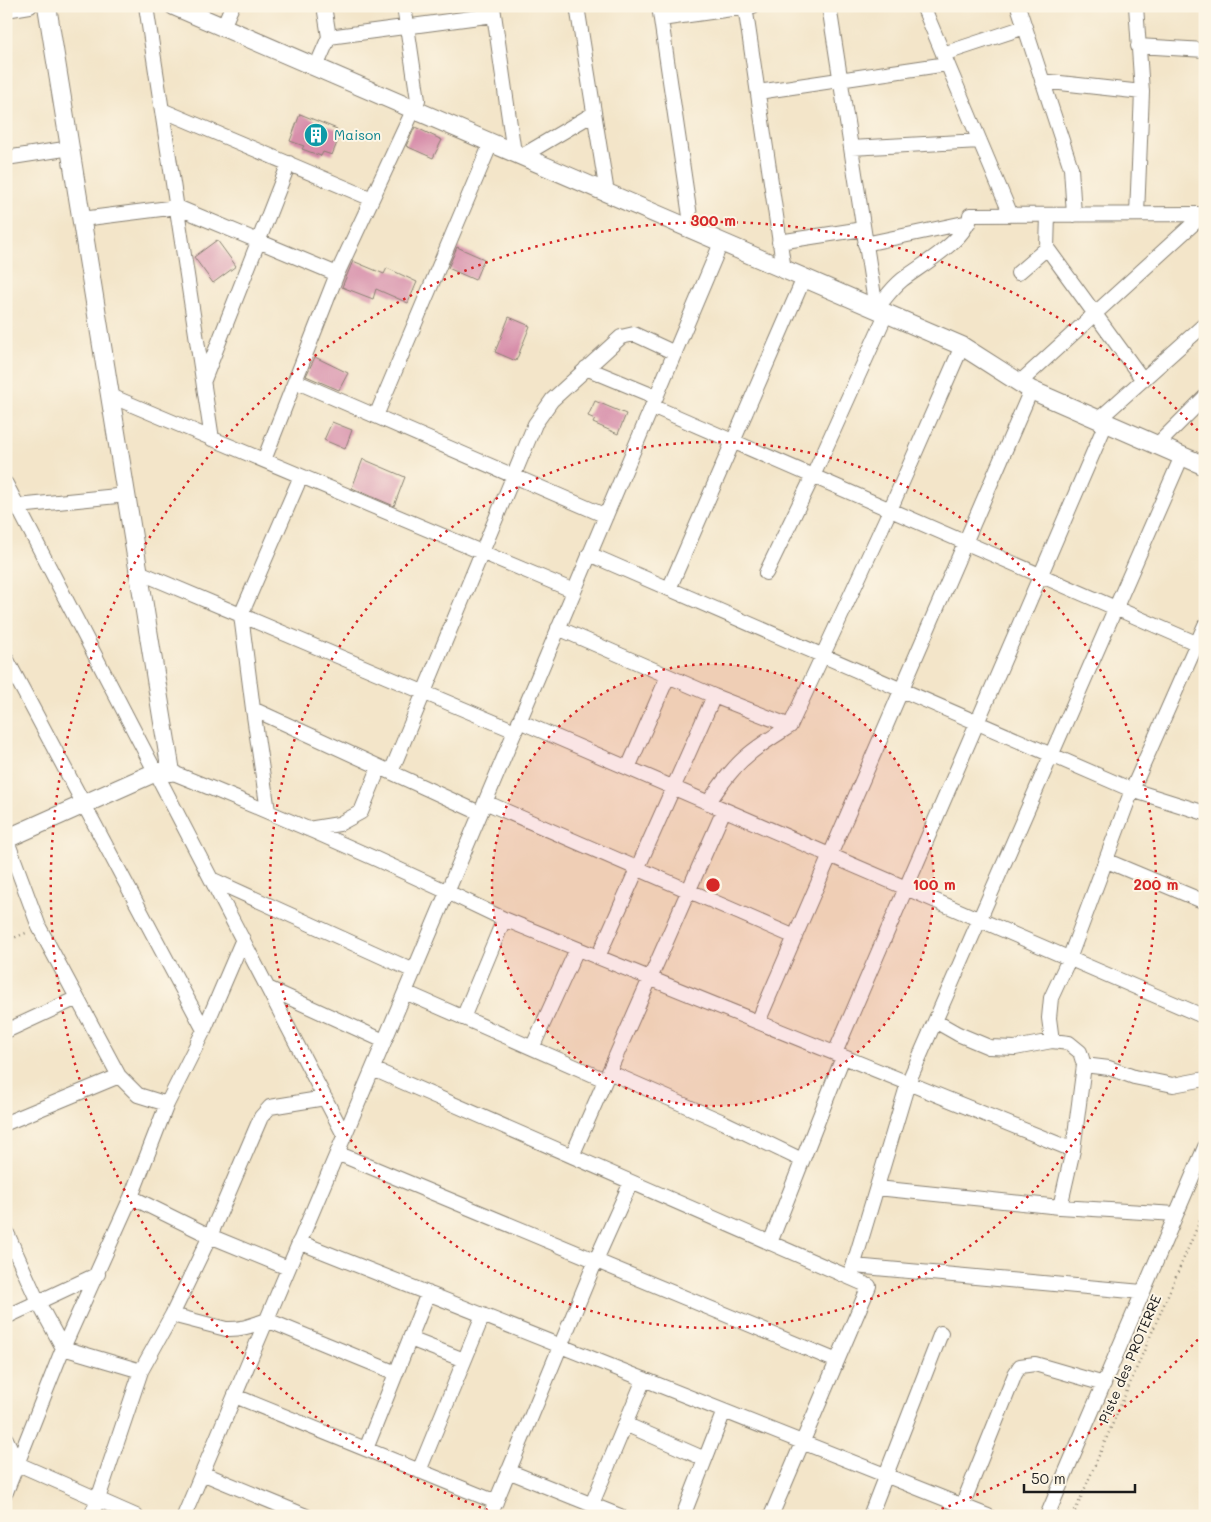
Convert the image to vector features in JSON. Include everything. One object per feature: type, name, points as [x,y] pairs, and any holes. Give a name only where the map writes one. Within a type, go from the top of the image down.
[{"type":"street","points":[[6,10],[30,6]]},
{"type":"street","points":[[47,6],[139,572],[164,772]]},
{"type":"street","points":[[146,6],[212,439]]},
{"type":"street","points":[[174,6],[962,346],[1025,386],[1205,466]]},
{"type":"street","points":[[223,27],[232,6]]},
{"type":"street","points":[[316,67],[329,37],[324,6]]},
{"type":"street","points":[[264,460],[337,274],[418,100],[404,6]]},
{"type":"street","points":[[577,6],[607,193]]},
{"type":"street","points":[[829,6],[865,244],[881,312]]},
{"type":"street","points":[[923,6],[1011,215]]},
{"type":"street","points":[[1018,6],[1071,168],[1074,215]]},
{"type":"street","points":[[1136,6],[1142,92],[1137,214]]},
{"type":"street","points":[[692,230],[660,13],[748,7],[758,92],[784,270]]},
{"type":"street","points":[[329,37],[407,26],[494,10],[518,155]]},
{"type":"street","points":[[758,92],[840,80],[945,59],[1024,27]]},
{"type":"street","points":[[1138,46],[1205,50]]},
{"type":"street","points":[[1042,81],[1142,92]]},
{"type":"street","points":[[162,110],[372,199]]},
{"type":"street","points":[[518,155],[594,114]]},
{"type":"street","points":[[851,148],[980,141]]},
{"type":"street","points":[[376,416],[492,143]]},
{"type":"street","points":[[6,158],[71,148]]},
{"type":"street","points":[[203,381],[289,163]]},
{"type":"street","points":[[82,219],[177,207],[337,274]]},
{"type":"street","points":[[766,573],[813,476],[881,312],[900,282],[950,246],[969,222],[970,215],[1204,214]]},
{"type":"street","points":[[758,1022],[965,542],[1025,386],[1095,314],[1204,214]]},
{"type":"street","points":[[1048,215],[1047,248],[1143,380]]},
{"type":"street","points":[[865,244],[969,222]]},
{"type":"street","points":[[779,242],[863,229]]},
{"type":"street","points":[[184,1516],[721,242]]},
{"type":"street","points":[[1018,273],[1047,248]]},
{"type":"street","points":[[669,589],[804,278]]},
{"type":"street","points":[[770,1242],[802,1160],[839,1055],[906,888],[1041,576],[1103,421],[1143,380],[1205,324]]},
{"type":"street","points":[[308,829],[339,824],[361,812],[385,770],[424,692],[535,424],[552,400],[621,337],[634,334],[675,353]]},
{"type":"street","points":[[708,803],[730,773],[746,756],[790,726],[824,656],[962,346]]},
{"type":"street","points":[[586,368],[733,441],[1201,645]]},
{"type":"street","points":[[295,381],[606,516]]},
{"type":"street","points":[[110,396],[574,591]]},
{"type":"street","points":[[1157,445],[1205,397]]},
{"type":"street","points":[[852,1272],[908,1083],[1182,456]]},
{"type":"street","points":[[268,811],[252,709],[241,615],[301,476]]},
{"type":"street","points":[[6,484],[164,772],[211,879],[344,1136]]},
{"type":"street","points":[[18,506],[127,495]]},
{"type":"street","points":[[589,554],[1132,790],[1205,813]]},
{"type":"street","points":[[139,572],[424,692],[628,768],[1205,1017]]},
{"type":"street","points":[[1052,1041],[1049,1018],[1051,998],[1069,959],[1132,790],[1201,645],[1205,625]]},
{"type":"street","points":[[558,628],[714,696],[790,726]]},
{"type":"street","points":[[6,658],[204,1030]]},
{"type":"street","points":[[628,768],[668,676]]},
{"type":"street","points":[[598,957],[714,696]]},
{"type":"street","points":[[252,709],[385,770],[638,868],[795,937]]},
{"type":"street","points":[[167,1104],[138,1095],[120,1076],[39,927],[6,839],[164,772],[268,811],[577,949],[1073,1150]]},
{"type":"street","points":[[572,1156],[724,810]]},
{"type":"street","points":[[1106,861],[1205,902]]},
{"type":"street","points":[[211,879],[414,971]]},
{"type":"street","points":[[463,1018],[504,918]]},
{"type":"street","points":[[6,1492],[64,1348],[131,1197],[167,1104],[204,1030],[243,940]]},
{"type":"street","points":[[532,1048],[577,949]]},
{"type":"street","points":[[268,988],[384,1041]]},
{"type":"street","points":[[405,992],[532,1048],[723,1122],[802,1160]]},
{"type":"street","points":[[6,1031],[77,998]]},
{"type":"street","points":[[935,1021],[958,1034],[989,1047],[1015,1048],[1052,1041],[1068,1043],[1080,1052],[1084,1065],[1073,1150],[1060,1206]]},
{"type":"street","points":[[1084,1065],[1109,1068],[1134,1077],[1173,1085],[1205,1079]]},
{"type":"street","points":[[373,1069],[770,1242],[852,1272],[1142,1292]]},
{"type":"street","points":[[6,1124],[120,1076]]},
{"type":"street","points":[[91,1516],[141,1371],[172,1315],[210,1236],[265,1111],[276,1105],[325,1098]]},
{"type":"street","points":[[1047,1516],[1205,1147]]},
{"type":"street","points":[[337,1153],[837,1361]]},
{"type":"street","points":[[490,1516],[596,1260],[631,1182]]},
{"type":"street","points":[[877,1188],[1060,1206],[1176,1214]]},
{"type":"street","points":[[131,1197],[210,1236],[288,1268]]},
{"type":"street","points":[[6,1231],[38,1302],[64,1348],[141,1371]]},
{"type":"street","points":[[300,1242],[887,1476],[960,1511],[988,1516]]},
{"type":"street","points":[[771,1516],[869,1286],[852,1272]]},
{"type":"street","points":[[6,1317],[98,1274]]},
{"type":"street","points":[[366,1449],[428,1293]]},
{"type":"street","points":[[172,1315],[235,1330],[267,1320],[396,1373]]},
{"type":"street","points":[[419,1471],[483,1315]]},
{"type":"street","points":[[870,1516],[941,1333]]},
{"type":"street","points":[[410,1339],[464,1360]]},
{"type":"street","points":[[960,1511],[1015,1374],[1020,1366],[1035,1364],[1104,1384]]},
{"type":"street","points":[[592,1504],[644,1379]]},
{"type":"street","points":[[234,1396],[496,1502]]},
{"type":"street","points":[[683,1516],[724,1411]]},
{"type":"street","points":[[625,1424],[705,1459]]},
{"type":"street","points":[[6,1439],[18,1464],[136,1516]]},
{"type":"street","points":[[508,1471],[620,1516]]},
{"type":"street","points":[[202,1472],[306,1516]]},
{"type":"path","points":[[6,941],[39,927]]},
{"type":"path","name":"Piste des PROTERRE","points":[[1073,1516],[1205,1209]]},
{"type":"building","name":"Maison","points":[[300,114],[337,129],[336,131],[341,133],[332,155],[323,152],[321,156],[302,149],[304,146],[290,141]]},
{"type":"building","points":[[415,127],[442,140],[433,158],[406,146]]},
{"type":"building","points":[[217,240],[236,266],[213,283],[194,257]]},
{"type":"building","points":[[457,247],[484,259],[475,280],[448,268]]},
{"type":"building","points":[[353,261],[384,274],[387,268],[417,282],[408,303],[376,289],[373,299],[342,287]]},
{"type":"building","points":[[509,317],[530,326],[516,361],[495,352]]},
{"type":"building","points":[[315,357],[348,373],[339,390],[306,376]]},
{"type":"building","points":[[595,401],[626,414],[618,434],[593,423],[595,419],[588,416]]},
{"type":"building","points":[[332,422],[352,430],[345,449],[324,440]]},
{"type":"building","points":[[363,459],[405,477],[394,506],[352,488]]},
{"type":"place","name":"Maison","points":[[316,135]]}]
